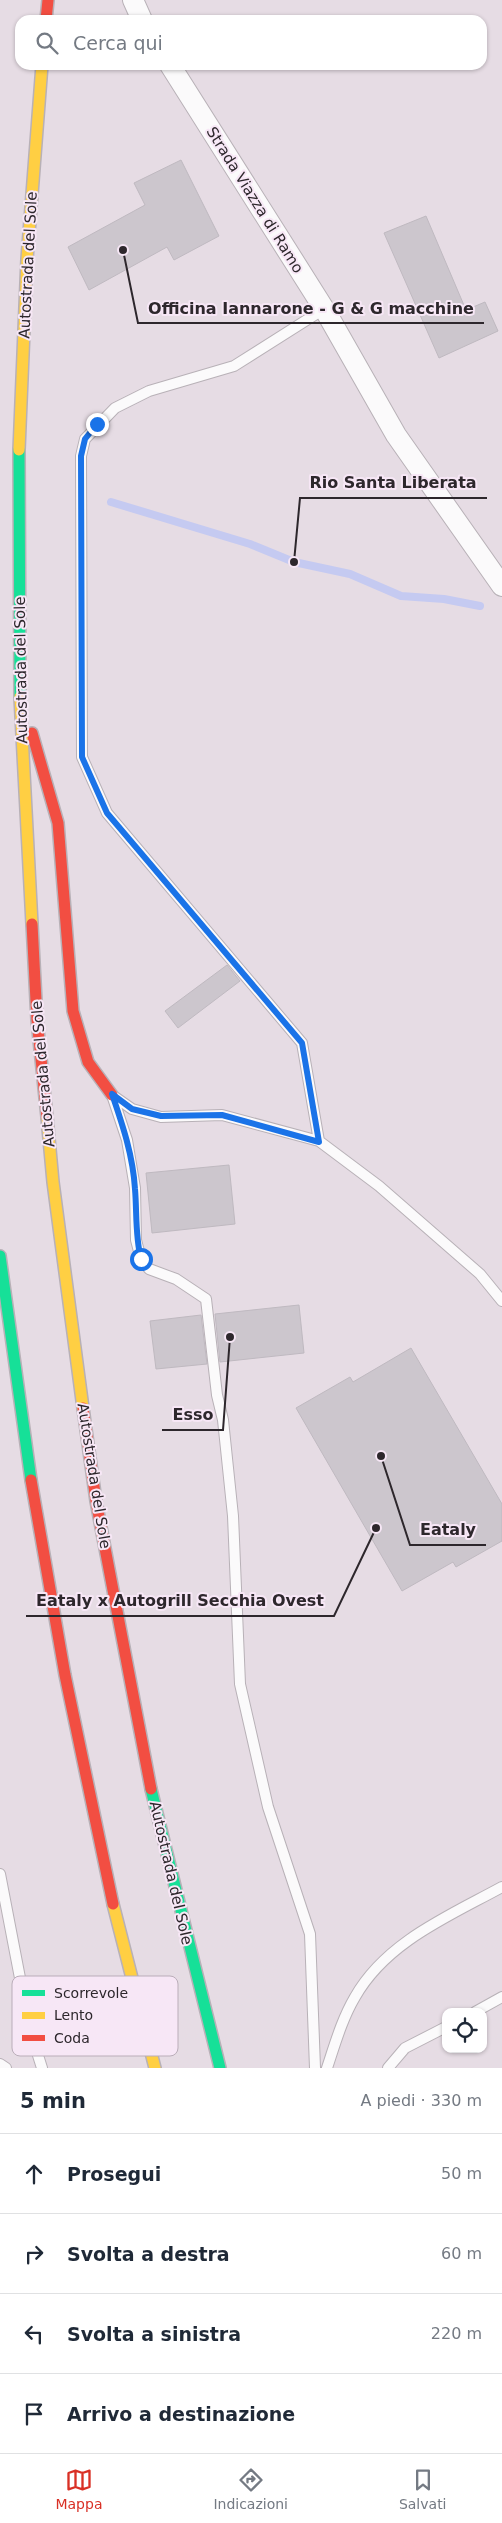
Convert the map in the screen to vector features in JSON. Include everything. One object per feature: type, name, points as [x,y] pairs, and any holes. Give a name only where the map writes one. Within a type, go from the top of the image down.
[{"type":"highway","points":[[46,15],[48,0]]},
{"type":"highway","name":"Autostrada del Sole","points":[[42,70],[27,259],[18,478],[19,686],[37,1020],[52,1173],[96,1501],[156,1815],[220,2068]]},
{"type":"highway","points":[[19,686],[58,823],[73,1011],[88,1062],[112,1094]]},
{"type":"highway","points":[[0,1256],[36,1517],[65,1675],[118,1930],[130,1976]]},
{"type":"street","points":[[133,0],[140,15]]},
{"type":"street","name":"Strada Viazza di Ramo","points":[[173,70],[324,309],[396,435],[502,586]]},
{"type":"lane","points":[[319,1142],[302,1043],[107,813],[82,757],[81,456],[85,439],[115,408],[149,391],[234,366],[324,309]]},
{"type":"lane","points":[[112,1094],[132,1109],[161,1116],[222,1115],[319,1142],[379,1186],[480,1274],[502,1301]]},
{"type":"lane","points":[[112,1094],[127,1140],[135,1188],[136,1240],[141,1259],[149,1269],[176,1279],[206,1299],[217,1395],[223,1420],[233,1516],[240,1684],[268,1807],[310,1934],[315,2068]]},
{"type":"lane","points":[[0,1874],[20,1976]]},
{"type":"lane","points":[[327,2068],[340,2027],[355,1996],[386,1957],[428,1928],[502,1887]]},
{"type":"lane","points":[[481,2008],[502,1997]]},
{"type":"lane","points":[[388,2068],[394,2058],[405,2048],[442,2029]]},
{"type":"lane","points":[[38,2056],[42,2068]]},
{"type":"lane","points":[[0,2064],[6,2068]]},
{"type":"building","points":[[181,160],[219,236],[174,260],[167,247],[89,290],[68,247],[145,205],[134,183]]},
{"type":"building","points":[[426,216],[466,310],[485,302],[498,331],[439,358],[384,233]]},
{"type":"building","points":[[227,965],[240,981],[178,1028],[165,1011]]},
{"type":"building","points":[[229,1165],[235,1224],[152,1233],[146,1173]]},
{"type":"building","points":[[299,1305],[304,1353],[220,1362],[215,1314]]},
{"type":"building","points":[[201,1315],[207,1364],[156,1369],[150,1321]]},
{"type":"building","points":[[411,1348],[502,1504],[502,1541],[456,1567],[453,1562],[402,1591],[296,1408],[350,1377],[353,1382]]},
{"type":"waterway","points":[[111,502],[250,544],[294,562],[350,574],[401,596],[444,599],[480,606]]},
{"type":"traffic: fast","points":[[19,450],[20,697]]},
{"type":"traffic: fast","points":[[0,1256],[31,1480]]},
{"type":"traffic: fast","points":[[151,1789],[220,2068]]},
{"type":"traffic: slow","points":[[19,450],[27,259],[42,70]]},
{"type":"traffic: slow","points":[[20,697],[32,924]]},
{"type":"traffic: slow","points":[[47,1117],[53,1182],[83,1408]]},
{"type":"traffic: slow","points":[[113,1904],[131,1976]]},
{"type":"traffic: slow","points":[[152,2056],[155,2068]]},
{"type":"traffic: jam","points":[[46,15],[48,0]]},
{"type":"traffic: jam","points":[[32,733],[58,823],[73,1011],[88,1062],[112,1095]]},
{"type":"traffic: jam","points":[[32,924],[37,1020],[47,1117]]},
{"type":"traffic: jam","points":[[83,1408],[96,1501],[151,1789]]},
{"type":"traffic: jam","points":[[31,1480],[65,1675],[113,1904]]},
{"type":"place","name":"Officina Iannarone - G & G macchine","points":[[123,250]]},
{"type":"place","name":"Rio Santa Liberata","points":[[294,562]]},
{"type":"place","name":"Esso","points":[[230,1337]]},
{"type":"place","name":"Eataly","points":[[381,1456]]},
{"type":"place","name":"Eataly x Autogrill Secchia Ovest","points":[[376,1528]]},
{"type":"route","points":[[97,424],[85,439],[81,456],[82,757],[107,813],[302,1043],[319,1142],[222,1115],[161,1116],[132,1109],[112,1094],[127,1140],[135,1188],[136,1240],[141,1259]]}]
